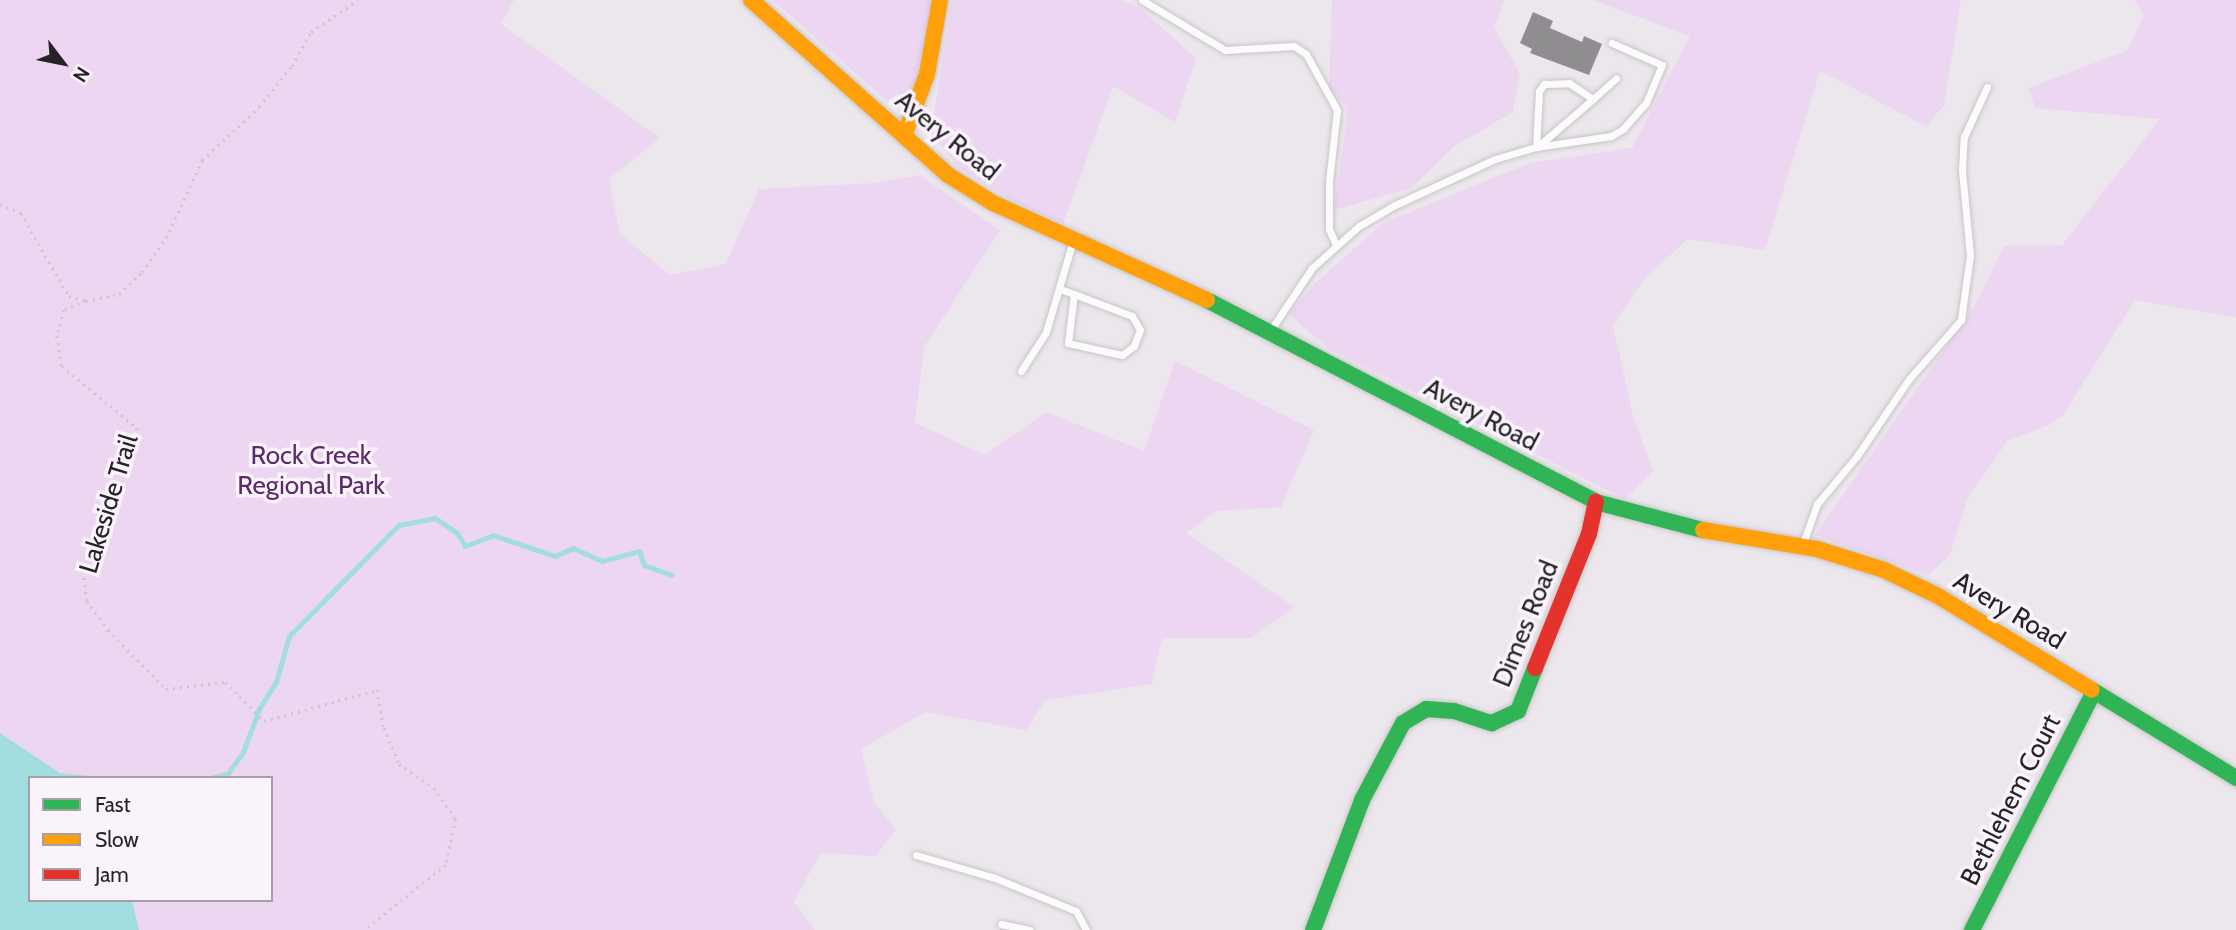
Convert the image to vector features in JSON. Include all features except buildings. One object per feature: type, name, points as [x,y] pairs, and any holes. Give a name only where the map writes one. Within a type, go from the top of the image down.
[{"type":"street","name":"Avery Road","points":[[751,0],[904,136],[969,189],[1270,332],[1596,502],[1690,528],[1802,546],[1884,570],[1938,596],[2236,778]]},
{"type":"street","points":[[904,136],[923,89],[940,0]]},
{"type":"street","name":"Dimes Road","points":[[1313,930],[1362,800],[1402,723],[1426,709],[1454,711],[1492,723],[1518,710],[1589,534],[1596,502]]},
{"type":"street","name":"Bethlehem Court","points":[[1972,930],[2094,692]]},
{"type":"lane","points":[[1142,0],[1225,50],[1294,46],[1306,54],[1337,110],[1329,205],[1329,229],[1336,245]]},
{"type":"lane","points":[[1270,332],[1306,275],[1336,245],[1395,205],[1495,159],[1536,147],[1611,136],[1646,103],[1662,65],[1612,43]]},
{"type":"lane","points":[[1536,147],[1616,78]]},
{"type":"lane","points":[[1536,147],[1539,91],[1544,84],[1569,83],[1593,99]]},
{"type":"lane","points":[[1802,546],[1817,504],[1909,379],[1961,320],[1970,255],[1962,170],[1964,137],[1987,87]]},
{"type":"lane","points":[[1021,371],[1046,332],[1074,239]]},
{"type":"lane","points":[[1060,289],[1074,294],[1132,316],[1140,330],[1134,346],[1122,355],[1068,343],[1074,294]]},
{"type":"lane","points":[[916,855],[995,878],[1076,911],[1086,930]]},
{"type":"lane","points":[[1001,924],[1029,930]]},
{"type":"path","name":"Lakeside Trail","points":[[358,0],[311,32],[292,66],[259,107],[202,160],[166,238],[142,272],[120,293],[86,301],[64,310],[57,336],[62,366],[137,428],[83,571],[87,601],[108,630],[166,689],[225,682],[264,721],[377,690],[384,728],[399,764],[434,788],[456,819],[446,865],[365,930]]},
{"type":"path","points":[[0,204],[21,213],[57,280],[69,296],[86,301]]},
{"type":"green space","name":"Rock Creek Regional Park","points":[[0,0],[514,0],[501,24],[660,138],[609,179],[620,234],[670,275],[726,264],[759,189],[877,183],[919,175],[1000,230],[924,347],[915,423],[985,455],[1046,412],[1144,451],[1175,361],[1314,430],[1281,507],[1216,511],[1186,533],[1294,607],[1251,638],[1162,638],[1152,684],[1045,700],[1026,730],[925,712],[861,749],[874,803],[896,829],[876,856],[820,853],[794,902],[815,930],[0,930]]},
{"type":"green space","points":[[773,0],[935,0],[911,105],[898,93],[887,101]]},
{"type":"green space","points":[[952,0],[1120,0],[1140,8],[1196,58],[1175,122],[1113,86],[1063,224],[1012,200],[959,168],[931,134]]},
{"type":"green space","points":[[1332,0],[1504,0],[1494,27],[1520,74],[1513,112],[1456,145],[1411,188],[1334,210],[1348,108],[1329,88]]},
{"type":"green space","points":[[1592,0],[1961,0],[1944,105],[1926,126],[1820,71],[1765,250],[1688,239],[1645,278],[1613,325],[1633,416],[1653,471],[1625,499],[1328,348],[1289,314],[1314,284],[1383,223],[1530,163],[1632,148],[1690,36]]},
{"type":"green space","points":[[2134,0],[2236,0],[2236,317],[2135,300],[2063,415],[2047,426],[2008,440],[1968,497],[1950,555],[1928,575],[1815,535],[1974,307],[2004,246],[2062,245],[2160,119],[2035,108],[2029,88],[2128,50],[2144,15]]},
{"type":"water","points":[[0,733],[60,773],[88,776],[28,776],[28,902],[132,902],[139,930],[0,930]]},
{"type":"waterway","points":[[218,776],[228,773],[243,752],[259,709],[276,682],[289,636],[399,525],[435,518],[457,533],[465,546],[493,535],[555,556],[573,548],[602,561],[639,551],[644,565],[671,575]]},
{"type":"traffic: fast","points":[[1207,300],[1596,502],[1703,530]]},
{"type":"traffic: fast","points":[[1313,930],[1362,800],[1403,723],[1426,709],[1454,711],[1492,723],[1518,711],[1535,668]]},
{"type":"traffic: fast","points":[[2092,690],[2236,778]]},
{"type":"traffic: fast","points":[[1972,930],[2094,692]]},
{"type":"traffic: slow","points":[[751,0],[948,175],[993,203],[1207,300]]},
{"type":"traffic: slow","points":[[904,136],[927,74],[940,0]]},
{"type":"traffic: slow","points":[[1703,530],[1817,549],[1884,570],[1938,596],[2092,690]]},
{"type":"traffic: jam","points":[[1535,668],[1589,534],[1596,502]]}]
